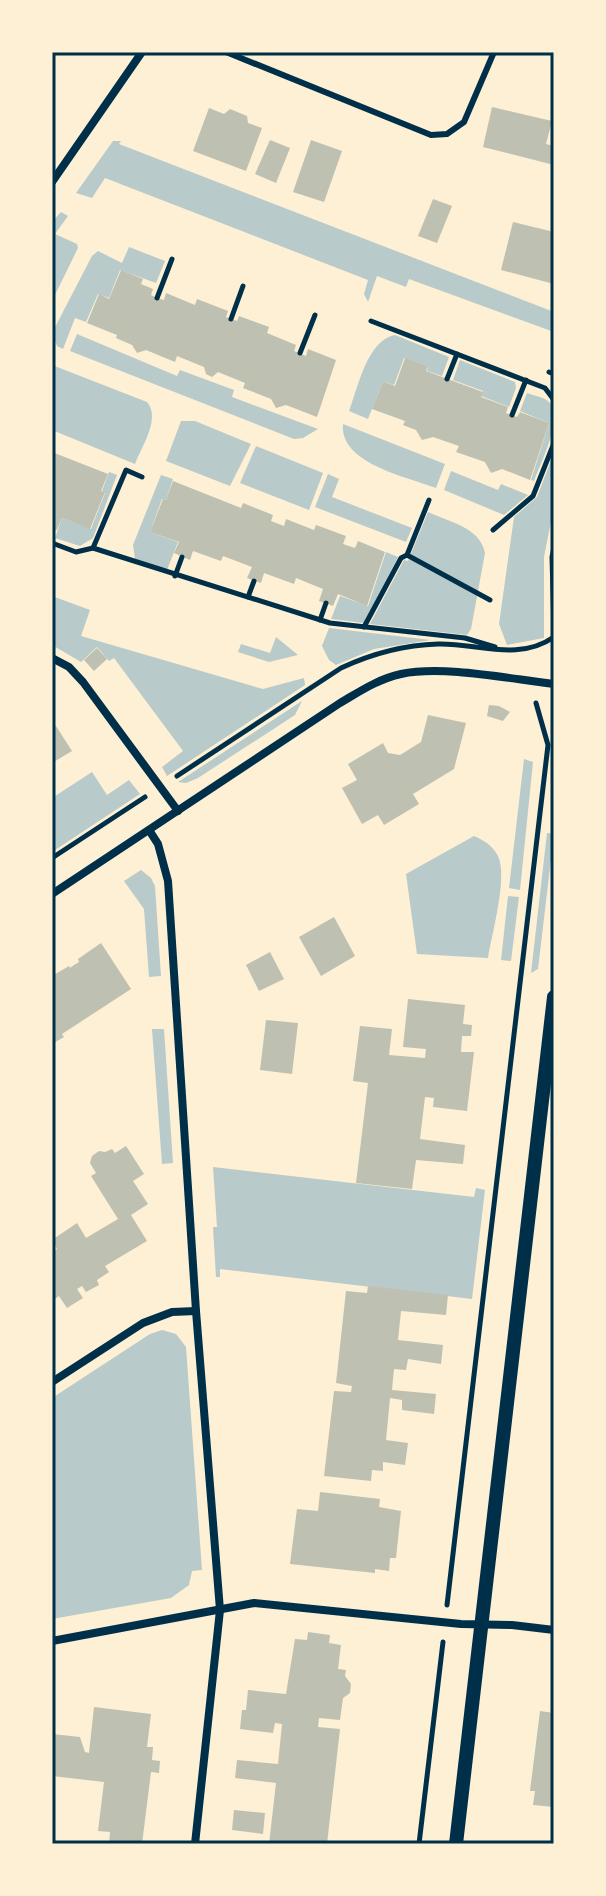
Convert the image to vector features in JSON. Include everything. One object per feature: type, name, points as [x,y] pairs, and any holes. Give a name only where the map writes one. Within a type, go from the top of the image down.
[{"type":"street","points":[[52,182],[142,52]]},
{"type":"street","points":[[52,658],[69,667],[83,682],[178,811]]},
{"type":"street","points":[[52,894],[340,703],[386,678],[432,671],[554,684]]},
{"type":"street","points":[[149,830],[158,844],[168,881],[196,1311],[220,1610],[195,1844]]},
{"type":"street","points":[[456,1844],[554,997]]},
{"type":"street","points":[[52,1382],[143,1323],[172,1312],[196,1311]]},
{"type":"street","points":[[52,1641],[254,1603],[554,1630]]},
{"type":"lane","points":[[226,52],[431,135],[447,134],[464,122],[494,52]]},
{"type":"path","points":[[157,298],[172,259]]},
{"type":"path","points":[[231,319],[243,286]]},
{"type":"path","points":[[300,353],[315,315]]},
{"type":"path","points":[[371,321],[545,388],[554,400]]},
{"type":"path","points":[[447,379],[457,354]]},
{"type":"path","points":[[512,415],[526,380]]},
{"type":"path","points":[[493,530],[533,496],[554,443]]},
{"type":"path","points":[[93,548],[126,470],[142,477]]},
{"type":"path","points":[[364,627],[401,558],[407,555],[429,500]]},
{"type":"path","points":[[52,543],[76,552],[93,548],[320,620],[465,638],[510,651],[540,646],[554,637]]},
{"type":"path","points":[[554,547],[554,630]]},
{"type":"path","points":[[407,555],[490,600]]},
{"type":"path","points":[[175,576],[182,557]]},
{"type":"path","points":[[248,597],[254,581]]},
{"type":"path","points":[[320,620],[326,603]]},
{"type":"path","points":[[540,646],[540,657]]},
{"type":"path","points":[[419,1844],[548,745],[536,703]]},
{"type":"path","points":[[52,858],[147,796]]},
{"type":"shaded area","points":[[113,141],[121,141],[119,144],[554,312],[554,332],[409,279],[406,287],[377,276],[368,302],[364,294],[368,280],[105,178],[92,198],[76,193]]},
{"type":"shaded area","points":[[61,212],[68,216],[55,234],[77,244],[78,248],[52,301],[52,222]]},
{"type":"shaded area","points":[[129,247],[165,261],[156,283],[120,270],[109,298],[98,294],[86,322],[75,318],[63,349],[57,346],[52,333],[92,256],[98,251],[122,263]]},
{"type":"shaded area","points":[[77,334],[177,376],[180,370],[234,390],[232,397],[318,429],[303,438],[294,439],[70,351]]},
{"type":"shaded area","points":[[395,335],[449,357],[442,376],[427,371],[428,366],[404,358],[394,385],[383,381],[368,419],[349,411],[371,355],[385,339]]},
{"type":"shaded area","points":[[460,360],[515,382],[509,407],[481,396],[483,391],[453,380]]},
{"type":"shaded area","points":[[52,365],[147,402],[151,409],[151,424],[135,464],[52,430]]},
{"type":"shaded area","points":[[527,393],[545,399],[554,410],[553,430],[534,481],[531,480],[549,423],[520,411]]},
{"type":"shaded area","points":[[181,421],[195,421],[251,444],[230,486],[166,461]]},
{"type":"shaded area","points":[[343,424],[445,464],[436,488],[393,473],[363,458],[352,449],[345,437]]},
{"type":"shaded area","points":[[256,446],[323,473],[309,510],[240,483]]},
{"type":"shaded area","points":[[554,453],[554,506],[544,557],[544,638],[507,645],[499,624],[514,517],[537,497]]},
{"type":"shaded area","points":[[451,471],[498,490],[501,484],[528,495],[504,515],[444,490]]},
{"type":"shaded area","points":[[109,472],[117,475],[93,538],[80,546],[55,538],[62,518],[91,529],[105,493],[102,491]]},
{"type":"shaded area","points":[[328,474],[339,479],[332,497],[412,528],[406,542],[315,507]]},
{"type":"shaded area","points":[[161,475],[173,479],[150,532],[178,542],[167,570],[135,559],[133,545]]},
{"type":"shaded area","points":[[428,512],[470,531],[482,544],[485,553],[471,629],[467,635],[370,624],[404,560],[408,561]]},
{"type":"shaded area","points":[[386,552],[398,557],[364,623],[331,619],[340,596],[368,606]]},
{"type":"shaded area","points":[[52,596],[90,610],[81,636],[263,689],[304,678],[305,685],[167,776],[162,767],[183,751],[114,658],[109,661],[97,647],[81,662],[52,645]]},
{"type":"shaded area","points":[[329,628],[431,640],[374,649],[336,665],[329,660],[322,646]]},
{"type":"shaded area","points":[[276,637],[298,655],[269,662],[238,652],[241,644],[270,653]]},
{"type":"shaded area","points":[[302,701],[295,715],[198,778],[186,783],[178,782]]},
{"type":"shaded area","points":[[524,759],[533,762],[520,890],[509,888]]},
{"type":"shaded area","points":[[92,772],[107,795],[129,780],[140,794],[52,852],[52,798]]},
{"type":"shaded area","points":[[547,833],[554,834],[538,969],[531,973]]},
{"type":"shaded area","points":[[474,836],[493,849],[501,865],[496,920],[488,958],[417,954],[406,874]]},
{"type":"shaded area","points":[[141,870],[155,886],[161,976],[149,977],[144,909],[124,881]]},
{"type":"shaded area","points":[[508,896],[519,897],[511,961],[501,960]]},
{"type":"shaded area","points":[[152,1029],[164,1029],[173,1163],[162,1164]]},
{"type":"shaded area","points":[[213,1167],[474,1197],[476,1188],[485,1190],[472,1299],[220,1269],[220,1277],[216,1277]]},
{"type":"shaded area","points":[[162,1330],[176,1334],[186,1347],[202,1570],[192,1571],[189,1585],[171,1598],[52,1619],[52,1398],[150,1334]]},
{"type":"building","points":[[492,107],[552,121],[546,144],[554,146],[554,165],[483,147]]},
{"type":"building","points":[[209,108],[224,114],[230,109],[247,116],[248,123],[262,128],[246,171],[193,151]]},
{"type":"building","points":[[270,140],[290,148],[276,183],[255,174]]},
{"type":"building","points":[[311,140],[342,151],[324,202],[293,192]]},
{"type":"building","points":[[433,199],[452,206],[437,243],[418,236]]},
{"type":"building","points":[[513,222],[554,232],[551,255],[554,256],[554,284],[501,270]]},
{"type":"building","points":[[121,270],[143,279],[141,284],[153,289],[151,295],[157,298],[164,300],[166,293],[195,305],[197,299],[228,311],[226,317],[237,321],[239,316],[269,327],[267,333],[296,345],[294,351],[306,356],[308,349],[336,360],[317,417],[286,405],[276,408],[271,399],[243,388],[245,383],[218,372],[212,377],[206,374],[204,367],[177,356],[175,362],[146,350],[137,353],[132,345],[116,338],[117,335],[87,323],[99,294],[109,299]]},
{"type":"building","points":[[405,358],[428,366],[426,371],[483,392],[481,397],[508,407],[506,413],[517,417],[520,412],[549,423],[530,480],[502,469],[491,473],[485,462],[456,452],[459,446],[433,437],[422,440],[416,430],[403,425],[405,421],[372,409],[383,381],[395,386]]},
{"type":"building","points":[[52,452],[108,474],[101,491],[105,492],[90,529],[62,518],[57,530],[52,529]]},
{"type":"building","points":[[173,481],[241,508],[243,503],[273,515],[271,521],[284,526],[286,519],[314,530],[316,525],[346,536],[343,544],[355,548],[358,541],[385,552],[367,606],[338,594],[333,606],[319,601],[323,589],[296,578],[294,584],[264,573],[261,583],[247,578],[252,567],[223,556],[221,561],[193,551],[190,560],[174,553],[179,542],[150,532]]},
{"type":"building","points":[[97,648],[107,659],[94,671],[84,660]]},
{"type":"building","points":[[489,705],[510,712],[503,721],[487,716]]},
{"type":"building","points":[[428,715],[466,723],[454,769],[413,794],[419,804],[384,825],[378,815],[362,824],[342,788],[357,780],[348,764],[383,743],[388,753],[400,755],[421,742]]},
{"type":"building","points":[[56,726],[72,751],[52,763],[52,729]]},
{"type":"building","points":[[334,917],[355,956],[321,976],[299,937]]},
{"type":"building","points":[[101,943],[131,989],[62,1034],[64,1037],[52,1044],[52,976],[79,962],[78,959]]},
{"type":"building","points":[[270,952],[284,979],[259,991],[246,965]]},
{"type":"building","points":[[408,999],[465,1005],[463,1024],[472,1025],[471,1036],[462,1036],[461,1052],[474,1052],[467,1111],[433,1107],[434,1098],[425,1097],[420,1139],[465,1145],[463,1164],[416,1160],[412,1189],[356,1183],[368,1083],[353,1081],[360,1026],[392,1029],[389,1055],[425,1058],[426,1049],[403,1047]]},
{"type":"building","points":[[266,1020],[298,1023],[292,1074],[260,1070]]},
{"type":"building","points":[[126,1146],[144,1174],[133,1181],[148,1204],[131,1215],[147,1241],[105,1266],[109,1272],[97,1280],[99,1285],[86,1292],[82,1286],[77,1289],[83,1298],[67,1308],[59,1296],[52,1301],[52,1252],[57,1249],[52,1240],[77,1223],[86,1238],[118,1219],[91,1176],[96,1173],[90,1163],[92,1156],[99,1151],[112,1149],[115,1153]]},
{"type":"building","points":[[368,1286],[448,1295],[446,1315],[401,1311],[398,1340],[443,1345],[441,1364],[408,1359],[406,1370],[394,1369],[392,1390],[436,1394],[434,1414],[402,1410],[402,1400],[390,1398],[386,1440],[408,1443],[405,1465],[383,1462],[383,1471],[372,1470],[371,1481],[324,1476],[334,1391],[351,1392],[352,1386],[336,1383],[346,1291],[367,1293]]},
{"type":"building","points":[[320,1492],[380,1499],[379,1507],[401,1511],[396,1558],[390,1558],[389,1571],[375,1569],[375,1573],[290,1564],[297,1509],[318,1511]]},
{"type":"building","points":[[308,1632],[330,1635],[329,1643],[341,1645],[338,1669],[346,1670],[345,1676],[351,1684],[350,1693],[343,1698],[340,1720],[319,1718],[318,1727],[340,1729],[327,1844],[269,1844],[276,1783],[235,1778],[237,1760],[278,1764],[282,1724],[275,1723],[273,1733],[240,1729],[242,1710],[246,1710],[248,1690],[286,1694],[295,1639],[307,1640]]},
{"type":"building","points":[[94,1707],[151,1714],[147,1747],[153,1747],[152,1760],[160,1761],[159,1773],[151,1772],[142,1844],[109,1844],[110,1832],[98,1831],[104,1782],[52,1776],[52,1734],[80,1737],[85,1752],[89,1753]]},
{"type":"building","points":[[540,1711],[554,1713],[554,1807],[533,1805],[535,1791],[530,1791]]},
{"type":"building","points":[[234,1810],[265,1813],[263,1834],[232,1830]]}]
